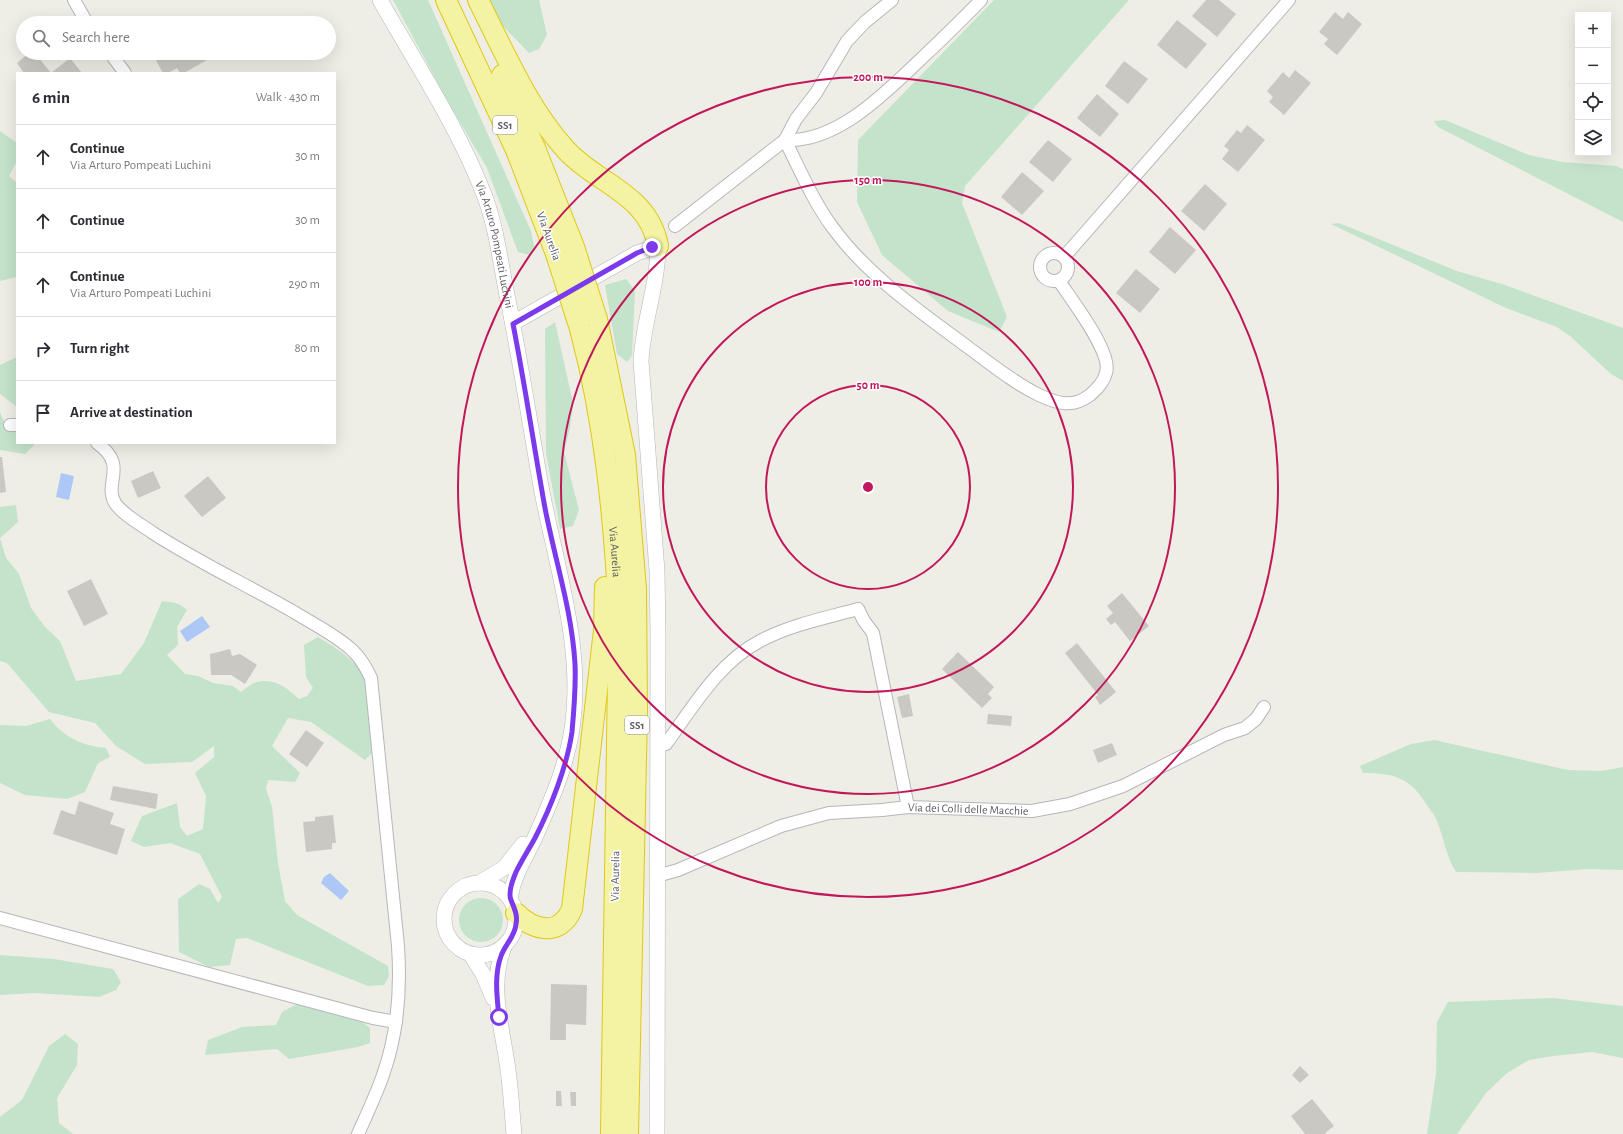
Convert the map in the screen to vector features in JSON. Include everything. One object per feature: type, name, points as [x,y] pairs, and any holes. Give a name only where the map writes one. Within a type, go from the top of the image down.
[{"type":"highway","name":"Via Aurelia","points":[[446,0],[516,150],[556,254],[580,329],[604,441],[615,533],[619,614],[611,1134]]},
{"type":"highway","name":"Via Aurelia","points":[[467,0],[535,148],[574,246],[597,319],[609,371],[625,455],[636,589],[637,713],[628,1134]]},
{"type":"highway","points":[[478,0],[518,79],[549,129],[576,160],[625,194],[640,208],[654,229],[658,246]]},
{"type":"highway","points":[[513,906],[531,925],[540,928],[548,928],[563,922],[572,909],[604,630],[605,590],[602,479],[604,441]]},
{"type":"street","points":[[74,0],[83,16]]},
{"type":"street","name":"Via Arturo Pompeati Luchini","points":[[380,0],[460,142],[475,173],[492,220],[513,324],[546,510],[570,623],[575,665],[572,734],[563,769],[536,836],[516,873],[513,906]]},
{"type":"street","points":[[675,226],[785,140],[796,118],[816,93],[847,41],[865,22],[892,0]]},
{"type":"street","points":[[785,140],[794,141],[826,132],[865,108],[892,85],[980,0]]},
{"type":"street","points":[[1064,257],[1289,0]]},
{"type":"street","points":[[115,60],[124,72]]},
{"type":"street","points":[[785,140],[815,201],[834,229],[880,277],[949,333],[1014,380],[1040,395],[1065,403],[1075,404],[1081,402],[1094,391],[1106,374],[1106,356],[1059,281]]},
{"type":"street","points":[[513,324],[637,253],[658,246],[657,269],[644,333],[641,361],[657,571],[657,1134]]},
{"type":"street","points":[[1052,253],[1060,254],[1067,261],[1067,275],[1059,281],[1054,282],[1044,278],[1040,266],[1044,258],[1052,253]]},
{"type":"street","points":[[98,444],[110,455],[113,461],[113,497],[122,511],[171,544],[337,638],[357,655],[366,669],[373,687],[398,946],[400,986],[396,1022],[383,1076],[358,1134]]},
{"type":"street","points":[[658,746],[666,744],[711,682],[736,658],[759,642],[791,627],[858,609],[864,621],[873,633],[908,807]]},
{"type":"street","name":"Via dei Colli delle Macchie","points":[[657,876],[678,870],[768,831],[805,818],[841,811],[882,810],[908,807],[1032,811],[1070,804],[1123,786],[1224,735],[1245,728],[1256,719],[1264,707]]},
{"type":"street","name":"Via Arturo Pompeati Luchini","points":[[479,883],[504,868],[544,816]]},
{"type":"street","points":[[504,947],[494,953],[483,956],[471,955],[460,950],[452,942],[446,932],[444,921],[445,909],[450,899],[458,890],[468,885],[479,883],[491,885],[502,890],[513,906],[515,932],[504,947],[500,957],[497,981],[499,1017],[508,1070],[514,1134]]},
{"type":"street","points":[[0,918],[188,970],[373,1018],[396,1022]]},
{"type":"street","points":[[471,955],[488,984],[499,1017]]},
{"type":"green space","points":[[393,0],[428,0],[531,231],[535,250],[530,255],[518,252],[487,168],[448,102]]},
{"type":"green space","points":[[488,0],[539,0],[547,35],[539,49],[529,53],[500,23]]},
{"type":"green space","points":[[994,0],[1129,0],[965,186],[962,203],[1007,317],[999,332],[948,311],[882,255],[857,202],[858,140]]},
{"type":"green space","points":[[1445,120],[1529,155],[1563,162],[1616,166],[1623,169],[1623,222],[1438,127],[1434,121]]},
{"type":"green space","points":[[0,131],[16,142],[16,163],[9,176],[16,182],[16,277],[0,281]]},
{"type":"green space","points":[[1339,223],[1457,271],[1505,285],[1623,328],[1623,381],[1611,374],[1570,336],[1557,327],[1506,308],[1331,224]]},
{"type":"green space","points":[[626,279],[635,291],[632,356],[627,362],[617,354],[605,285]]},
{"type":"green space","points":[[555,322],[573,403],[570,428],[564,452],[579,510],[573,526],[560,529],[546,453],[545,329]]},
{"type":"green space","points":[[16,357],[16,406],[0,394],[0,365]]},
{"type":"green space","points":[[0,412],[5,425],[16,430],[16,444],[35,444],[25,454],[0,450]]},
{"type":"green space","points":[[16,505],[18,522],[0,538],[0,507]]},
{"type":"green space","points":[[0,538],[6,558],[19,574],[31,608],[45,627],[60,641],[76,681],[121,674],[144,643],[162,601],[176,603],[187,610],[177,627],[178,645],[167,655],[185,674],[198,676],[213,683],[233,686],[241,692],[255,683],[269,681],[290,691],[299,699],[307,696],[313,688],[306,677],[304,645],[318,637],[343,653],[354,663],[363,675],[368,691],[373,752],[365,760],[311,722],[288,718],[272,746],[300,773],[295,782],[268,780],[266,789],[272,807],[278,863],[285,901],[297,915],[388,966],[389,976],[384,985],[368,986],[247,938],[236,939],[230,965],[209,967],[179,952],[178,899],[199,884],[210,889],[218,903],[222,897],[200,854],[170,843],[144,847],[131,841],[142,816],[177,803],[180,827],[187,836],[203,829],[206,796],[195,773],[214,757],[214,746],[192,762],[145,764],[116,746],[95,723],[49,712],[7,663],[0,661]]},
{"type":"green space","points":[[50,719],[61,731],[74,740],[89,745],[106,748],[110,757],[98,763],[85,792],[67,799],[25,795],[0,783],[0,725],[26,726]]},
{"type":"green space","points":[[1434,740],[1568,770],[1601,771],[1623,767],[1623,870],[1588,869],[1537,873],[1456,872],[1450,860],[1436,819],[1421,796],[1408,783],[1401,779],[1384,774],[1363,773],[1360,766],[1411,744]]},
{"type":"green space","points":[[481,898],[493,902],[499,908],[503,920],[499,932],[493,938],[481,942],[469,938],[463,932],[459,920],[463,908],[469,902]]},
{"type":"green space","points":[[0,955],[54,959],[113,969],[121,982],[116,990],[99,997],[34,993],[0,995]]},
{"type":"green space","points":[[1553,998],[1623,1006],[1623,1058],[1592,1052],[1529,1060],[1507,1073],[1486,1093],[1457,1134],[1427,1134],[1436,1074],[1437,1022],[1448,1002]]},
{"type":"green space","points":[[297,1004],[358,1019],[370,1028],[370,1043],[358,1047],[289,1059],[277,1049],[205,1055],[208,1040],[242,1027],[276,1025],[282,1012]]},
{"type":"green space","points":[[65,1034],[78,1044],[77,1065],[57,1098],[59,1123],[73,1134],[0,1134],[0,1117],[22,1100],[49,1046]]},
{"type":"water","points":[[61,473],[74,476],[69,500],[56,497]]},
{"type":"water","points":[[202,616],[210,627],[187,642],[180,631]]},
{"type":"water","points":[[330,873],[349,891],[341,900],[321,883],[324,877]]},
{"type":"building","points":[[1206,0],[1219,0],[1236,14],[1217,37],[1192,16]]},
{"type":"building","points":[[1335,12],[1343,19],[1348,12],[1362,24],[1337,55],[1324,44],[1328,39],[1319,32]]},
{"type":"building","points":[[1177,20],[1207,44],[1186,69],[1157,45]]},
{"type":"building","points":[[21,60],[41,60],[50,72],[23,72],[17,63]]},
{"type":"building","points":[[67,60],[72,60],[81,72],[52,72]]},
{"type":"building","points":[[156,60],[207,60],[186,72],[179,72],[177,68],[170,72],[162,72]]},
{"type":"building","points":[[1124,61],[1148,79],[1128,104],[1105,86]]},
{"type":"building","points":[[1295,70],[1311,83],[1284,115],[1269,102],[1273,97],[1267,91],[1283,72],[1289,78]]},
{"type":"building","points":[[1097,94],[1119,114],[1100,137],[1077,118]]},
{"type":"building","points":[[1247,125],[1265,140],[1238,172],[1222,159],[1229,150],[1224,146],[1237,130],[1241,133]]},
{"type":"building","points":[[1048,140],[1072,159],[1053,182],[1029,162]]},
{"type":"building","points":[[1022,172],[1044,191],[1022,215],[1001,197]]},
{"type":"building","points":[[1205,184],[1227,204],[1204,231],[1181,211]]},
{"type":"building","points":[[1170,227],[1196,250],[1175,274],[1149,252]]},
{"type":"building","points":[[1136,269],[1160,289],[1140,313],[1116,293]]},
{"type":"building","points":[[0,457],[2,457],[6,492],[0,493]]},
{"type":"building","points":[[153,471],[161,488],[138,498],[131,481]]},
{"type":"building","points":[[208,476],[226,498],[202,517],[184,496]]},
{"type":"building","points":[[91,579],[108,614],[84,626],[67,591]]},
{"type":"building","points":[[1122,593],[1149,626],[1130,641],[1115,622],[1111,625],[1106,619],[1113,613],[1107,606]]},
{"type":"building","points":[[1077,643],[1116,692],[1100,705],[1095,697],[1098,695],[1065,653]]},
{"type":"building","points":[[230,649],[232,656],[240,654],[257,665],[245,684],[231,675],[211,675],[210,654]]},
{"type":"building","points":[[958,652],[994,687],[988,694],[992,698],[982,708],[942,669]]},
{"type":"building","points":[[909,694],[913,716],[902,718],[897,697]]},
{"type":"building","points":[[988,714],[1012,716],[1011,726],[987,724]]},
{"type":"building","points":[[306,730],[324,743],[307,767],[289,754]]},
{"type":"building","points":[[1112,743],[1117,755],[1098,763],[1093,750]]},
{"type":"building","points":[[113,786],[158,794],[156,809],[110,800]]},
{"type":"building","points":[[79,801],[114,813],[110,824],[125,829],[117,855],[53,834],[61,810],[75,815]]},
{"type":"building","points":[[333,815],[336,843],[332,843],[332,849],[306,852],[303,822],[315,821],[315,817]]},
{"type":"building","points":[[551,984],[587,985],[586,1025],[566,1024],[566,1040],[550,1040]]},
{"type":"building","points":[[1300,1066],[1309,1075],[1300,1083],[1292,1075]]},
{"type":"building","points":[[556,1091],[561,1091],[562,1106],[556,1106]]},
{"type":"building","points":[[570,1092],[576,1092],[576,1106],[571,1106]]},
{"type":"building","points":[[1312,1099],[1334,1126],[1325,1133],[1326,1134],[1305,1134],[1291,1116]]},
{"type":"route","points":[[499,1017],[497,981],[500,957],[504,947],[515,932],[517,922],[514,906],[510,898],[512,886],[516,873],[536,836],[551,803],[563,769],[572,734],[575,665],[570,623],[546,510],[513,324],[552,300],[637,253],[652,247]]}]
